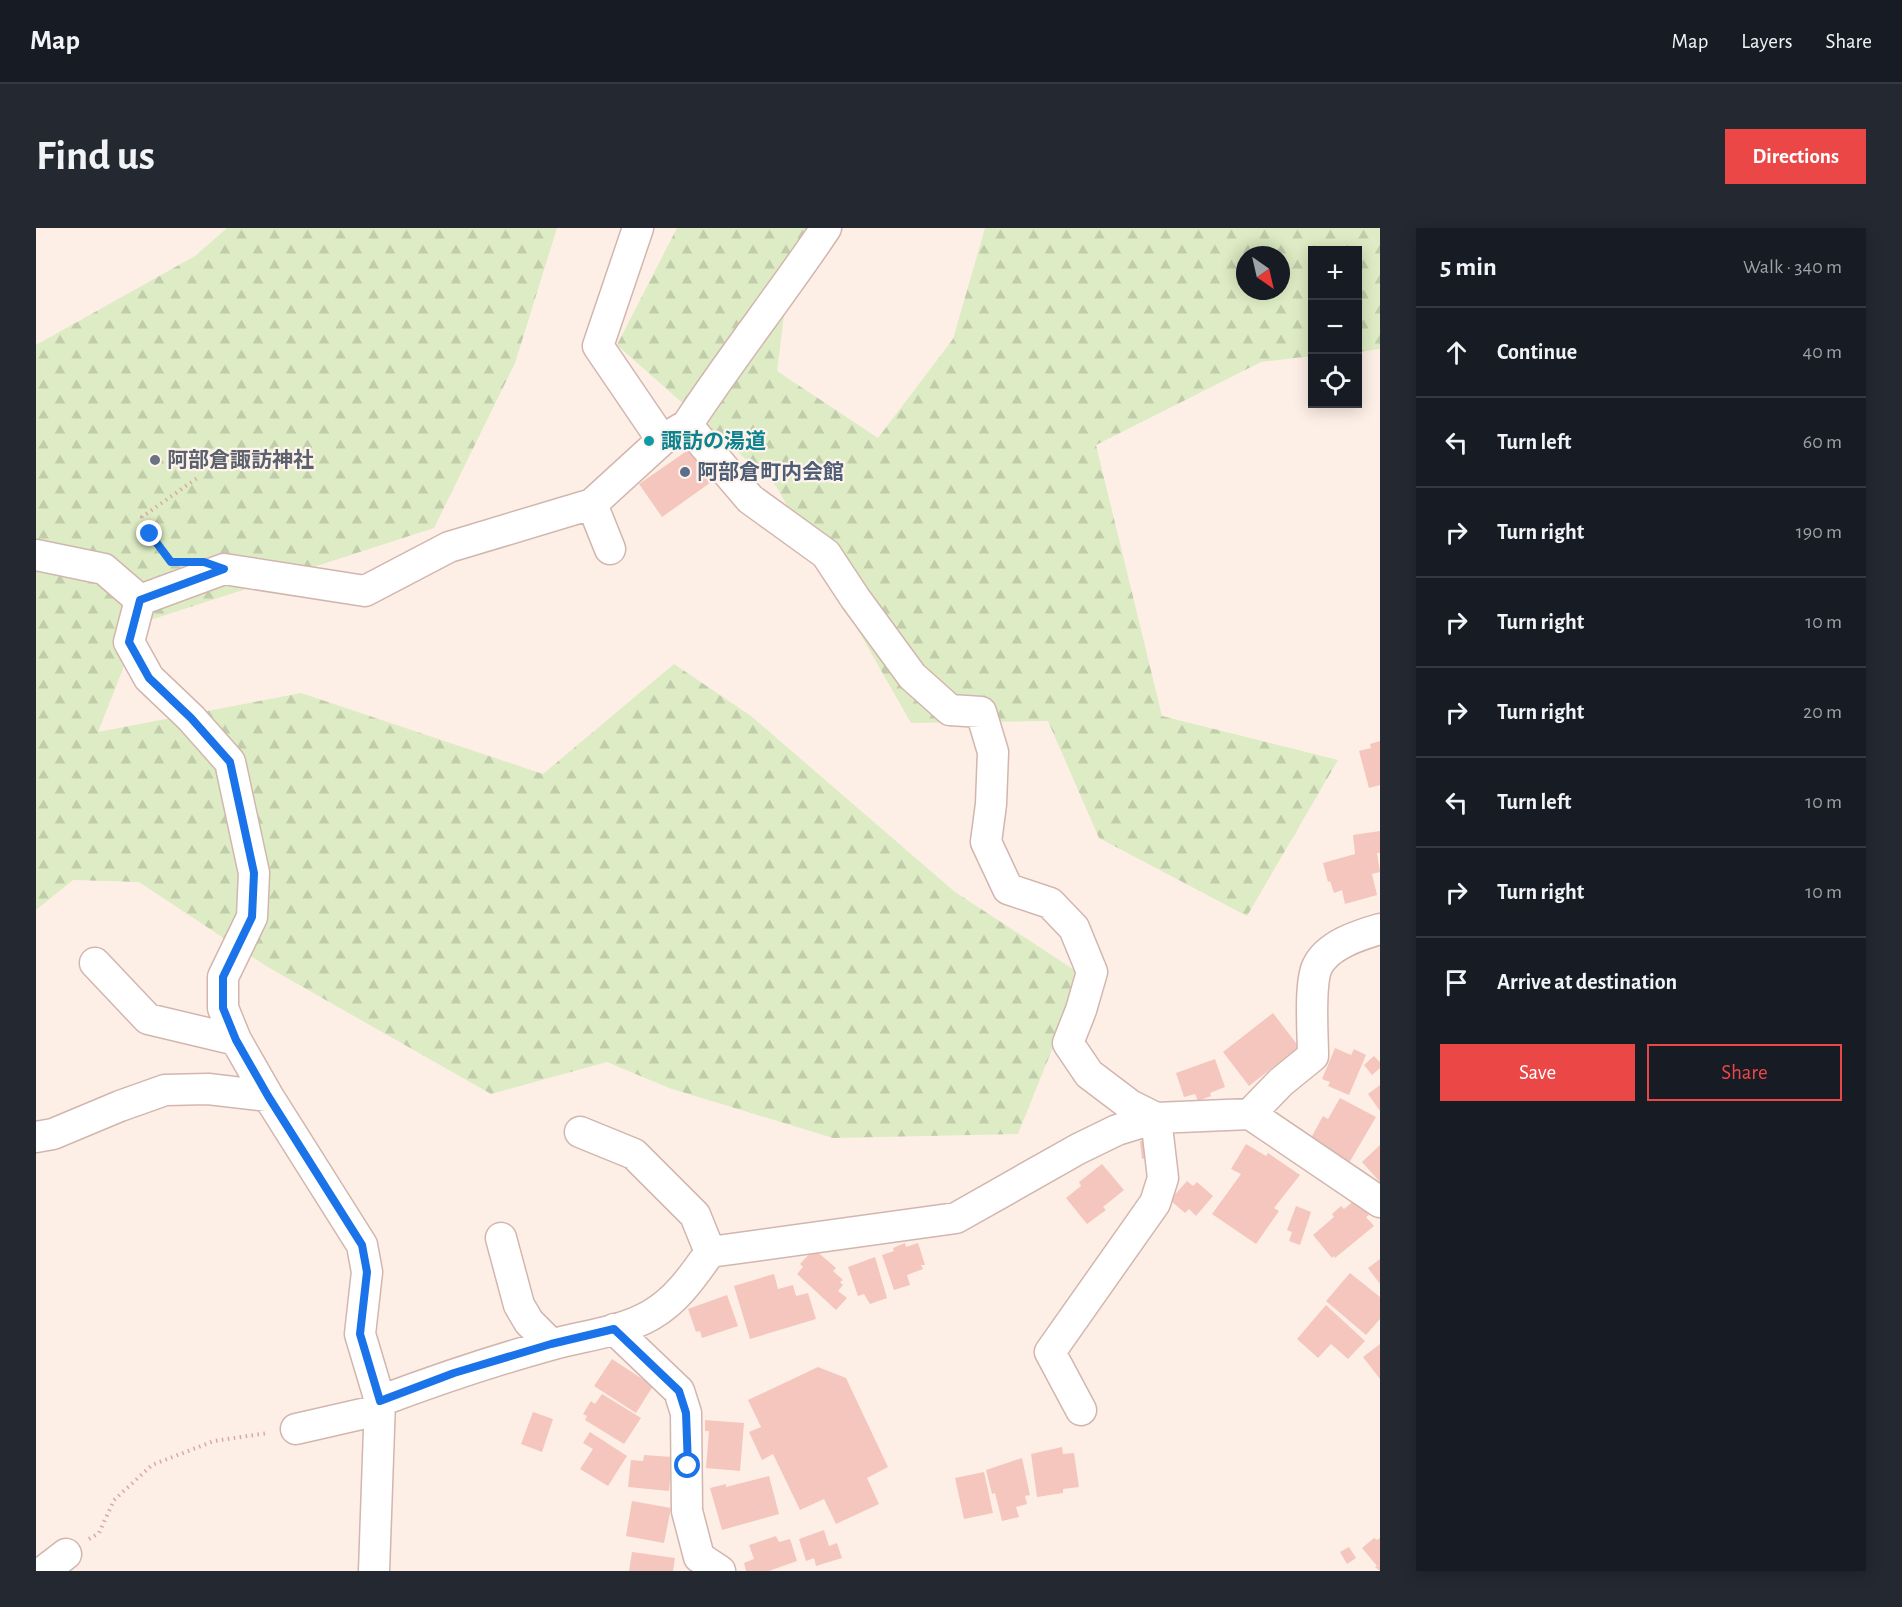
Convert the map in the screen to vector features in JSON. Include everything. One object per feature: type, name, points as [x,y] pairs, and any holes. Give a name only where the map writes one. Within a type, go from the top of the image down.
[{"type":"street","points":[[638,228],[598,346],[674,433],[750,499],[826,554],[912,676],[950,710],[981,712],[993,752],[991,804],[986,842],[1008,889],[1050,903],[1074,928],[1092,972],[1068,1043],[1089,1074],[1130,1105],[1156,1118]]},
{"type":"street","points":[[140,600],[224,569],[365,591],[449,547],[592,504],[674,433],[792,278],[826,228]]},
{"type":"street","points":[[592,504],[610,549]]},
{"type":"street","points":[[36,555],[104,569],[140,600]]},
{"type":"street","points":[[140,600],[129,642],[149,678],[191,718],[230,762],[252,861],[254,873],[252,917],[223,977],[223,1008],[236,1040],[268,1096],[362,1245],[367,1272],[360,1334],[379,1405],[374,1571]]},
{"type":"street","points":[[1250,1114],[1281,1082],[1313,1056],[1313,985],[1317,967],[1329,953],[1354,937],[1380,929]]},
{"type":"street","points":[[95,963],[148,1019],[236,1040]]},
{"type":"street","points":[[36,1137],[53,1134],[165,1090],[208,1089],[268,1096]]},
{"type":"street","points":[[297,1429],[379,1405],[454,1373],[551,1344],[614,1329],[651,1315],[685,1288],[710,1252],[956,1218],[1078,1149],[1117,1130],[1156,1118],[1250,1114],[1380,1202]]},
{"type":"street","points":[[1081,1410],[1050,1352],[1155,1203],[1163,1178],[1156,1118]]},
{"type":"street","points":[[580,1132],[634,1154],[695,1215],[710,1252]]},
{"type":"street","points":[[501,1238],[519,1305],[529,1322],[551,1344]]},
{"type":"street","points":[[614,1329],[679,1391],[686,1413],[687,1511],[699,1557],[720,1571]]},
{"type":"path","points":[[171,562],[150,534],[142,517],[200,476]]},
{"type":"path","points":[[55,1563],[99,1533],[114,1500],[152,1465],[214,1441],[297,1429]]},
{"type":"green space","points":[[227,228],[557,228],[515,363],[434,528],[141,623],[98,732],[301,693],[543,774],[674,664],[751,716],[955,892],[1082,975],[1018,1134],[833,1138],[669,1088],[607,1062],[491,1094],[266,966],[139,882],[73,880],[36,910],[36,345],[195,256]]},
{"type":"green space","points":[[677,228],[812,228],[790,268],[777,371],[878,438],[953,339],[985,228],[1380,228],[1380,349],[1362,351],[1362,246],[1308,246],[1308,356],[1261,362],[1096,445],[1162,716],[1338,760],[1247,916],[1099,838],[1048,721],[911,723],[776,486],[617,345]]},
{"type":"building","points":[[694,446],[717,478],[662,517],[639,484]]},
{"type":"building","points":[[1380,741],[1380,785],[1369,788],[1359,751],[1371,748],[1370,744]]},
{"type":"building","points":[[1380,831],[1380,853],[1377,853],[1380,872],[1372,874],[1377,895],[1345,904],[1342,890],[1334,893],[1330,881],[1328,882],[1323,863],[1355,854],[1353,835]]},
{"type":"building","points":[[1273,1013],[1299,1047],[1249,1086],[1223,1052]]},
{"type":"building","points":[[1335,1048],[1351,1055],[1354,1049],[1366,1055],[1349,1095],[1328,1086],[1330,1082],[1322,1079]]},
{"type":"building","points":[[1374,1056],[1380,1062],[1380,1068],[1372,1075],[1364,1065]]},
{"type":"building","points":[[1215,1059],[1225,1087],[1198,1101],[1195,1094],[1184,1097],[1176,1073]]},
{"type":"building","points":[[1380,1085],[1380,1111],[1368,1094]]},
{"type":"building","points":[[1340,1098],[1376,1117],[1349,1163],[1320,1148],[1322,1144],[1311,1138],[1323,1116],[1328,1119]]},
{"type":"building","points":[[1148,1140],[1149,1158],[1142,1159],[1140,1141]]},
{"type":"building","points":[[1246,1144],[1266,1156],[1268,1153],[1300,1175],[1274,1208],[1279,1211],[1256,1244],[1212,1214],[1241,1174],[1231,1169]]},
{"type":"building","points":[[1380,1145],[1380,1182],[1362,1162]]},
{"type":"building","points":[[1102,1164],[1124,1190],[1103,1207],[1106,1210],[1087,1224],[1066,1198],[1081,1186],[1079,1182]]},
{"type":"building","points":[[1187,1181],[1193,1186],[1197,1182],[1213,1196],[1196,1216],[1189,1209],[1185,1213],[1170,1200]]},
{"type":"building","points":[[1356,1199],[1369,1215],[1366,1217],[1374,1226],[1335,1258],[1334,1256],[1332,1258],[1313,1235],[1334,1217],[1332,1214],[1341,1206],[1344,1209]]},
{"type":"building","points":[[1296,1206],[1311,1212],[1300,1245],[1289,1241],[1292,1232],[1287,1230]]},
{"type":"building","points":[[905,1243],[906,1247],[918,1243],[925,1265],[921,1265],[923,1269],[907,1275],[910,1285],[894,1290],[882,1255],[894,1251],[893,1248]]},
{"type":"building","points":[[814,1249],[836,1268],[833,1271],[843,1280],[840,1282],[843,1285],[838,1291],[847,1298],[836,1310],[797,1274],[803,1267],[800,1264]]},
{"type":"building","points":[[875,1257],[887,1298],[870,1304],[864,1294],[858,1296],[848,1267]]},
{"type":"building","points":[[1380,1259],[1380,1284],[1368,1268]]},
{"type":"building","points":[[1350,1273],[1380,1297],[1380,1319],[1366,1335],[1326,1301]]},
{"type":"building","points":[[774,1274],[778,1289],[793,1285],[796,1296],[808,1293],[816,1319],[750,1339],[734,1286]]},
{"type":"building","points":[[727,1295],[738,1326],[702,1338],[700,1331],[696,1332],[688,1309]]},
{"type":"building","points":[[1326,1305],[1365,1341],[1348,1359],[1331,1344],[1318,1358],[1297,1339]]},
{"type":"building","points":[[1380,1344],[1380,1379],[1363,1357]]},
{"type":"building","points":[[612,1359],[653,1386],[636,1413],[594,1386]]},
{"type":"building","points":[[818,1367],[846,1378],[888,1467],[867,1478],[879,1504],[836,1524],[824,1499],[800,1510],[773,1454],[762,1460],[749,1432],[761,1427],[748,1400]]},
{"type":"building","points":[[602,1394],[641,1418],[624,1444],[585,1420],[587,1416],[583,1414],[591,1401],[595,1404]]},
{"type":"building","points":[[533,1412],[553,1419],[542,1452],[521,1444]]},
{"type":"building","points":[[705,1420],[744,1423],[740,1471],[706,1468],[709,1431],[705,1431]]},
{"type":"building","points":[[590,1432],[627,1456],[608,1486],[580,1469],[593,1449],[583,1443]]},
{"type":"building","points":[[1062,1447],[1063,1454],[1074,1453],[1079,1487],[1063,1489],[1063,1493],[1037,1497],[1031,1454]]},
{"type":"building","points":[[644,1455],[672,1457],[669,1491],[628,1487],[631,1460],[643,1461]]},
{"type":"building","points":[[1022,1458],[1030,1495],[1025,1496],[1027,1504],[1016,1507],[1019,1517],[1002,1521],[986,1470]]},
{"type":"building","points":[[984,1472],[993,1513],[964,1519],[955,1478]]},
{"type":"building","points":[[769,1476],[779,1514],[722,1530],[710,1488],[726,1484],[726,1487]]},
{"type":"building","points":[[632,1501],[671,1508],[664,1543],[626,1536]]},
{"type":"building","points":[[824,1530],[829,1546],[837,1543],[842,1558],[816,1566],[814,1558],[806,1561],[799,1539]]},
{"type":"building","points":[[776,1536],[779,1542],[790,1539],[797,1561],[769,1571],[746,1571],[744,1563],[754,1559],[749,1545]]},
{"type":"building","points":[[1374,1538],[1377,1540],[1380,1538],[1380,1571],[1362,1548]]},
{"type":"building","points":[[1349,1547],[1356,1558],[1347,1564],[1340,1552]]},
{"type":"building","points":[[632,1552],[675,1558],[673,1571],[629,1571]]},
{"type":"place","name":"諏訪の湯道","points":[[649,441]]},
{"type":"place","name":"阿部倉諏訪神社","points":[[155,460]]},
{"type":"place","name":"阿部倉町内会館","points":[[685,472]]},
{"type":"route","points":[[150,534],[171,562],[204,562],[224,569],[140,600],[129,642],[149,678],[191,718],[230,762],[254,873],[252,917],[223,977],[223,1008],[236,1040],[268,1096],[362,1245],[367,1272],[360,1334],[380,1401],[454,1373],[551,1344],[614,1329],[679,1391],[686,1413],[688,1466]]}]
